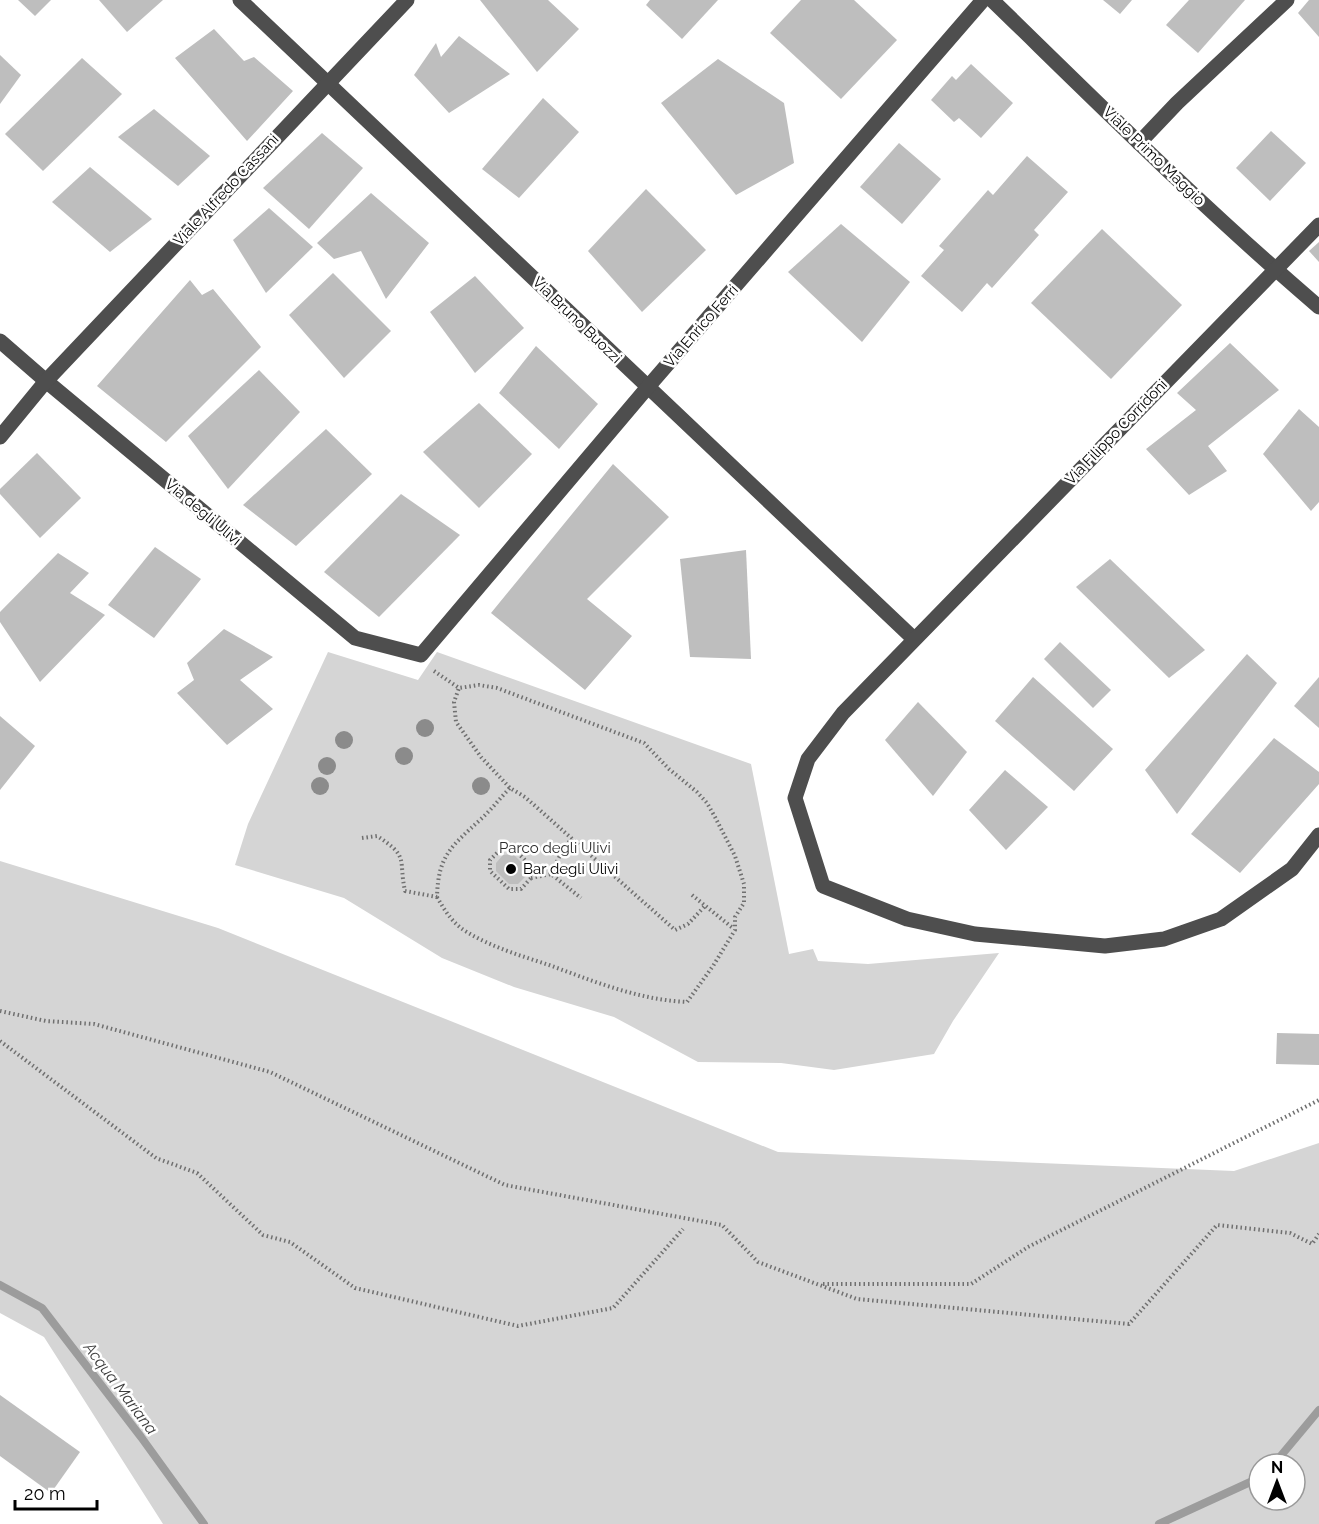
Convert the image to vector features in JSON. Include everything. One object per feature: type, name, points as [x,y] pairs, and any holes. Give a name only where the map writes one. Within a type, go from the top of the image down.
[{"type":"street","name":"Via Bruno Buozzi","points":[[240,0],[914,639]]},
{"type":"street","name":"Viale Alfredo Cassani","points":[[0,437],[46,381],[407,0]]},
{"type":"street","name":"Via Enrico Ferri","points":[[421,655],[647,388],[983,0]]},
{"type":"street","name":"Viale Primo Maggio","points":[[992,0],[1139,143],[1275,270],[1319,307]]},
{"type":"street","points":[[1139,143],[1177,103],[1287,0]]},
{"type":"street","name":"Via Filippo Corridoni","points":[[1319,225],[843,713],[808,759],[795,798],[823,886],[907,919],[996,937],[1105,946],[1164,939],[1221,919],[1292,869],[1319,835]]},
{"type":"street","name":"Via degli Ulivi","points":[[0,341],[355,638],[421,655]]},
{"type":"path","points":[[421,655],[427,666],[459,688],[479,685],[497,688],[644,743],[706,803],[727,837],[744,884],[744,903],[735,917],[735,930],[687,1002],[661,1001],[566,972],[468,933],[449,917],[437,897],[439,872],[450,848],[482,819],[510,788]]},
{"type":"path","points":[[459,688],[454,702],[456,723],[481,757],[510,788],[525,796],[675,930],[688,924],[705,906]]},
{"type":"path","points":[[362,838],[377,836],[398,851],[404,866],[405,891],[437,897]]},
{"type":"path","points":[[551,874],[564,847],[572,838]]},
{"type":"path","points":[[531,878],[531,866],[514,849],[501,849],[490,860],[490,871],[509,889],[521,889],[531,878],[551,874],[581,898]]},
{"type":"path","points":[[692,895],[735,930]]},
{"type":"path","points":[[0,1011],[46,1021],[94,1024],[270,1072],[505,1185],[722,1226],[758,1262],[857,1299],[1128,1324],[1217,1226],[1290,1233],[1312,1244],[1319,1234]]},
{"type":"path","points":[[0,1041],[156,1158],[197,1173],[263,1235],[290,1242],[355,1288],[518,1326],[613,1308],[683,1229]]},
{"type":"path","points":[[817,1284],[971,1284],[1028,1247],[1319,1100]]},
{"type":"green space","name":"Parco degli Ulivi","points":[[328,652],[418,680],[437,652],[751,764],[789,954],[813,949],[818,961],[868,964],[999,953],[953,1021],[934,1054],[834,1070],[781,1063],[698,1062],[614,1017],[514,987],[442,958],[344,898],[235,865],[248,824]]},
{"type":"green space","points":[[0,861],[218,928],[778,1152],[1234,1171],[1319,1143],[1319,1524],[163,1524],[44,1337],[0,1313]]},
{"type":"building","points":[[18,0],[51,0],[35,16]]},
{"type":"building","points":[[99,0],[163,0],[127,32]]},
{"type":"building","points":[[480,0],[548,0],[579,29],[537,72]]},
{"type":"building","points":[[650,0],[718,0],[682,39],[646,5]]},
{"type":"building","points":[[801,0],[854,0],[897,40],[841,99],[770,33]]},
{"type":"building","points":[[1103,0],[1132,0],[1120,14]]},
{"type":"building","points":[[1189,0],[1245,0],[1198,53],[1166,25]]},
{"type":"building","points":[[1309,0],[1319,0],[1319,37],[1298,13]]},
{"type":"building","points":[[214,29],[244,61],[254,57],[293,91],[247,141],[175,58]]},
{"type":"building","points":[[459,36],[510,74],[449,113],[414,75],[436,43],[441,57]]},
{"type":"building","points":[[0,55],[21,75],[0,104]]},
{"type":"building","points":[[82,58],[122,94],[43,171],[5,134]]},
{"type":"building","points":[[718,59],[784,103],[794,163],[736,195],[661,103]]},
{"type":"building","points":[[971,64],[1013,103],[981,138],[959,118],[954,122],[931,100],[952,76],[956,80]]},
{"type":"building","points":[[543,98],[579,132],[519,198],[482,169]]},
{"type":"building","points":[[154,109],[210,156],[178,186],[118,137]]},
{"type":"building","points":[[1271,131],[1306,163],[1270,201],[1236,168]]},
{"type":"building","points":[[322,133],[363,168],[309,229],[263,188]]},
{"type":"building","points":[[899,143],[941,179],[902,224],[860,187]]},
{"type":"building","points":[[1027,156],[1068,192],[1034,230],[1039,235],[992,288],[987,283],[962,312],[921,276],[944,250],[939,246],[988,190],[993,195]]},
{"type":"building","points":[[90,167],[152,219],[110,252],[52,202]]},
{"type":"building","points":[[646,189],[706,250],[642,312],[588,251]]},
{"type":"building","points":[[371,193],[429,243],[386,299],[361,251],[334,259],[317,243]]},
{"type":"building","points":[[269,208],[313,247],[266,293],[233,240]]},
{"type":"building","points":[[841,224],[910,282],[862,342],[788,272]]},
{"type":"building","points":[[1102,229],[1182,305],[1111,379],[1031,303]]},
{"type":"building","points":[[1319,242],[1319,262],[1309,251]]},
{"type":"building","points":[[333,273],[391,331],[344,378],[289,315]]},
{"type":"building","points":[[475,276],[524,328],[475,373],[430,312]]},
{"type":"building","points":[[190,280],[202,295],[213,289],[261,347],[166,442],[97,386]]},
{"type":"building","points":[[1230,343],[1279,390],[1208,446],[1227,471],[1189,495],[1146,449],[1196,410],[1177,393]]},
{"type":"building","points":[[536,346],[598,404],[559,449],[499,393]]},
{"type":"building","points":[[259,370],[300,412],[228,489],[188,436]]},
{"type":"building","points":[[479,403],[532,454],[479,508],[423,452]]},
{"type":"building","points":[[1299,409],[1319,427],[1319,502],[1311,511],[1263,454]]},
{"type":"building","points":[[326,429],[372,474],[296,546],[243,505]]},
{"type":"building","points":[[37,453],[81,498],[40,538],[0,494],[0,489]]},
{"type":"building","points":[[613,464],[669,517],[587,599],[632,636],[585,690],[491,613]]},
{"type":"building","points":[[401,494],[460,535],[379,617],[324,572]]},
{"type":"building","points":[[155,547],[201,579],[154,638],[108,605]]},
{"type":"building","points":[[746,550],[751,659],[690,657],[680,559]]},
{"type":"building","points":[[58,553],[89,573],[70,593],[105,615],[40,682],[0,622],[0,612]]},
{"type":"building","points":[[1110,559],[1205,650],[1169,678],[1076,587]]},
{"type":"building","points":[[224,629],[273,657],[240,680],[273,709],[227,745],[177,693],[194,680],[187,663]]},
{"type":"building","points":[[1060,642],[1111,690],[1093,708],[1044,659]]},
{"type":"building","points":[[1247,654],[1277,683],[1177,814],[1145,770]]},
{"type":"building","points":[[1033,677],[1113,749],[1074,791],[995,721]]},
{"type":"building","points":[[1319,677],[1319,728],[1294,706]]},
{"type":"building","points":[[918,702],[967,752],[933,796],[885,740]]},
{"type":"building","points":[[0,716],[35,746],[0,790]]},
{"type":"building","points":[[1274,738],[1319,772],[1319,784],[1240,873],[1191,834]]},
{"type":"building","points":[[1005,770],[1048,807],[1006,850],[969,810]]},
{"type":"building","name":"Bar degli Ulivi","points":[[513,854],[526,867],[526,876],[518,884],[509,884],[496,871],[496,863],[503,855]]},
{"type":"building","points":[[1277,1033],[1319,1034],[1319,1065],[1276,1064]]},
{"type":"building","points":[[0,1395],[80,1452],[51,1493],[0,1456]]},
{"type":"waterway","name":"Acqua Mariana","points":[[0,1285],[42,1308],[141,1437],[204,1524]]},
{"type":"waterway","name":"Acqua Mariana","points":[[1284,1452],[1319,1410]]},
{"type":"waterway","name":"Acqua Mariana","points":[[1159,1524],[1247,1484]]},
{"type":"place","name":"Bar degli Ulivi","points":[[511,869]]}]
